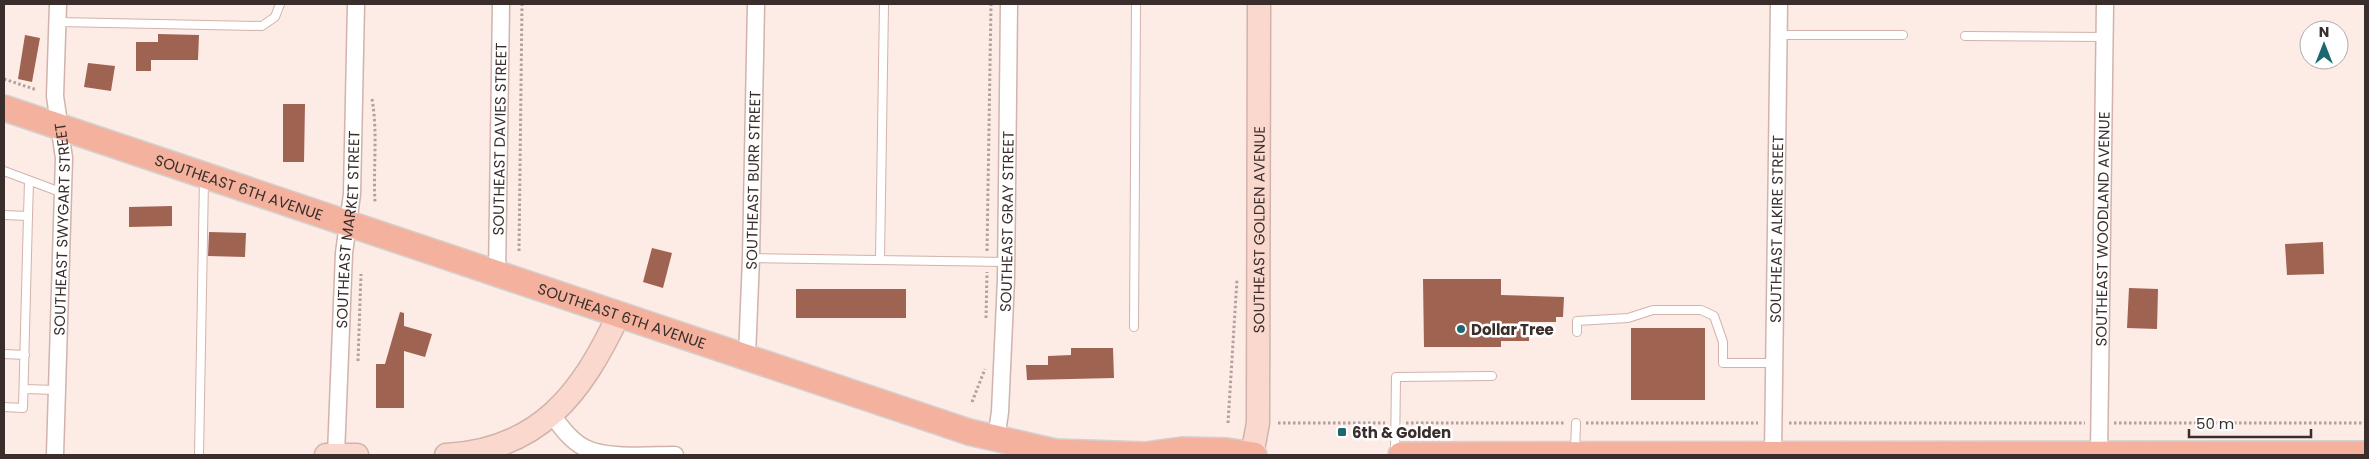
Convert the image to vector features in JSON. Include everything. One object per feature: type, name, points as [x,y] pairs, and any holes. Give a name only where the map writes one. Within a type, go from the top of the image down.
[{"type":"main road","name":"SOUTHEAST 6TH AVENUE","points":[[4,108],[996,440],[1055,452],[1145,455],[1182,450],[1227,451],[1253,455]]},
{"type":"main road","points":[[1401,455],[2365,454]]},
{"type":"street","name":"SOUTHEAST SWYGART STREET","points":[[55,455],[64,158],[55,96],[58,4]]},
{"type":"street","name":"SOUTHEAST MARKET STREET","points":[[336,455],[344,252],[352,194],[356,4]]},
{"type":"street","name":"SOUTHEAST DAVIES STREET","points":[[497,274],[501,4]]},
{"type":"street","name":"SOUTHEAST BURR STREET","points":[[747,356],[756,4]]},
{"type":"street","name":"SOUTHEAST GRAY STREET","points":[[996,440],[1000,412],[1006,262],[1009,4]]},
{"type":"street","name":"SOUTHEAST GOLDEN AVENUE","points":[[1253,455],[1258,422],[1259,4]]},
{"type":"street","name":"SOUTHEAST ALKIRE STREET","points":[[1773,454],[1780,4]]},
{"type":"street","name":"SOUTHEAST WOODLAND AVENUE","points":[[2099,454],[2105,4]]},
{"type":"street","points":[[446,455],[480,452],[509,445],[541,425],[552,415],[591,368],[619,314]]},
{"type":"street","points":[[552,415],[569,436],[584,448],[592,451],[604,454],[675,455]]},
{"type":"street","points":[[326,455],[357,455]]},
{"type":"lane","points":[[58,22],[262,26],[275,17],[280,4]]},
{"type":"lane","points":[[880,259],[884,4]]},
{"type":"lane","points":[[1134,327],[1136,4]]},
{"type":"lane","points":[[1779,35],[1903,35]]},
{"type":"lane","points":[[1965,36],[2105,37]]},
{"type":"lane","points":[[4,171],[62,194]]},
{"type":"lane","points":[[199,455],[204,175]]},
{"type":"lane","points":[[4,407],[23,408],[29,181]]},
{"type":"lane","points":[[4,215],[28,216]]},
{"type":"lane","points":[[751,258],[1006,262]]},
{"type":"lane","points":[[1577,332],[1577,321],[1628,318],[1653,310],[1701,310],[1714,316],[1723,342],[1723,363],[1774,363]]},
{"type":"lane","points":[[4,354],[25,355]]},
{"type":"lane","points":[[1395,455],[1396,377],[1492,376]]},
{"type":"lane","points":[[24,390],[56,390]]},
{"type":"lane","points":[[1572,454],[1576,423]]},
{"type":"path","points":[[519,251],[522,4]]},
{"type":"path","points":[[986,319],[991,4]]},
{"type":"path","points":[[4,79],[37,90]]},
{"type":"path","points":[[371,98],[374,114],[373,170],[375,202]]},
{"type":"path","points":[[358,361],[361,268]]},
{"type":"path","points":[[1228,422],[1238,276]]},
{"type":"path","points":[[972,402],[986,367]]},
{"type":"path","points":[[1278,423],[2365,423]]},
{"type":"building","points":[[158,34],[199,35],[198,60],[151,60],[151,71],[136,71],[136,42],[158,42]]},
{"type":"building","points":[[25,35],[40,38],[32,82],[18,79]]},
{"type":"building","points":[[88,63],[115,66],[111,91],[84,87]]},
{"type":"building","points":[[283,104],[305,104],[304,162],[283,162]]},
{"type":"building","points":[[172,206],[172,226],[129,227],[129,207]]},
{"type":"building","points":[[209,232],[246,233],[245,257],[208,256]]},
{"type":"building","points":[[2323,242],[2324,274],[2287,275],[2285,244]]},
{"type":"building","points":[[652,248],[672,253],[663,288],[643,282]]},
{"type":"building","points":[[1423,279],[1501,279],[1501,295],[1564,297],[1563,317],[1556,317],[1556,322],[1529,322],[1529,341],[1501,341],[1501,347],[1424,347]]},
{"type":"building","points":[[2129,288],[2158,289],[2157,329],[2127,328]]},
{"type":"building","points":[[796,289],[906,289],[906,318],[796,318]]},
{"type":"building","points":[[400,312],[404,313],[404,326],[432,334],[425,357],[404,351],[404,408],[376,408],[376,364],[385,364]]},
{"type":"building","points":[[1631,328],[1705,328],[1705,400],[1631,400]]},
{"type":"building","points":[[1071,348],[1113,348],[1114,378],[1027,380],[1026,365],[1048,365],[1048,356],[1071,355]]},
{"type":"place","name":"Dollar Tree","points":[[1461,329]]},
{"type":"place","name":"6th & Golden","points":[[1342,432]]}]
